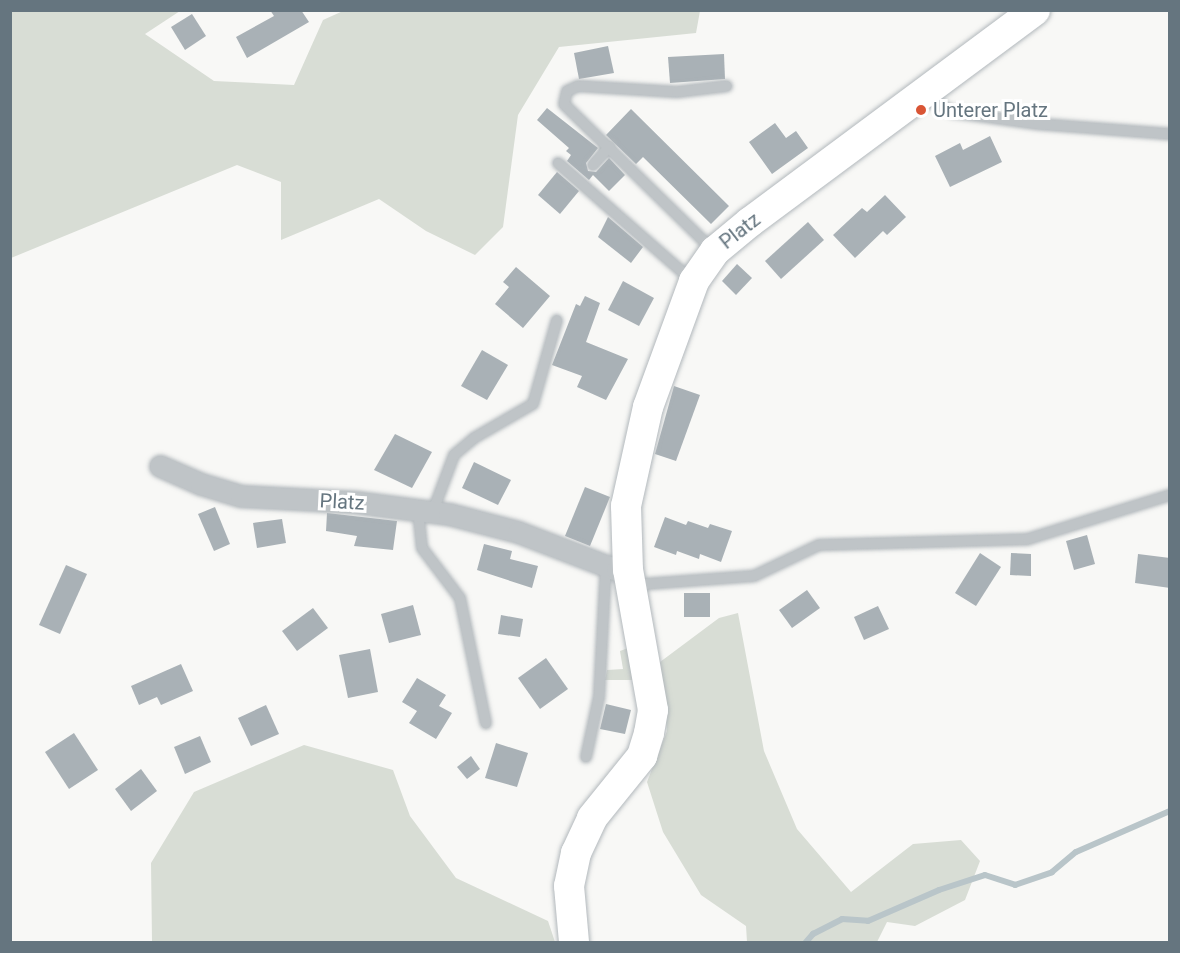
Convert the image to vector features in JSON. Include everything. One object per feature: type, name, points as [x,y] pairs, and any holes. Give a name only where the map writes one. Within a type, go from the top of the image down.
[{"type":"street","name":"Platz","points":[[574,942],[569,886],[576,853],[592,818],[642,756],[651,722],[651,698],[621,573],[624,537],[633,468],[648,407],[694,281],[715,251],[1035,10]]},
{"type":"street","name":"Platz","points":[[160,466],[201,484],[242,496],[355,502],[426,511],[518,532],[621,573]]},
{"type":"lane","points":[[715,251],[610,146],[572,116],[564,105],[567,91],[578,86],[677,92],[727,86]]},
{"type":"lane","points":[[924,95],[952,112],[1038,124],[1170,134]]},
{"type":"lane","points":[[593,165],[610,146]]},
{"type":"lane","points":[[558,162],[694,281]]},
{"type":"lane","points":[[486,723],[460,598],[422,548],[426,511],[454,455],[474,438],[533,404],[557,320]]},
{"type":"lane","name":"Platz","points":[[621,573],[754,576],[819,545],[1028,539],[1170,495]]},
{"type":"lane","points":[[586,757],[621,573]]},
{"type":"shaded area","points":[[11,10],[180,11],[145,34],[214,81],[294,85],[323,20],[343,11],[700,11],[696,33],[559,47],[518,115],[503,227],[475,255],[426,231],[379,199],[281,240],[281,182],[237,165],[11,258]]},
{"type":"shaded area","points":[[738,613],[764,751],[797,829],[851,892],[913,844],[961,840],[980,861],[965,900],[915,926],[887,922],[877,942],[747,942],[746,926],[701,895],[663,832],[647,782],[667,731],[660,662],[719,618]]},
{"type":"shaded area","points":[[628,648],[635,680],[605,680],[607,670],[623,669],[620,651]]},
{"type":"shaded area","points":[[304,745],[393,770],[410,816],[456,878],[548,921],[555,942],[152,942],[151,863],[194,792]]},
{"type":"building","points":[[270,10],[301,10],[309,22],[247,58],[236,37],[274,16]]},
{"type":"building","points":[[192,14],[206,36],[185,50],[171,27]]},
{"type":"building","points":[[608,46],[614,73],[579,79],[574,53]]},
{"type":"building","points":[[724,54],[725,79],[670,83],[668,57]]},
{"type":"building","points":[[547,108],[598,148],[586,163],[588,171],[596,172],[609,158],[625,175],[609,191],[593,175],[589,180],[567,161],[571,155],[566,151],[569,148],[537,120]]},
{"type":"building","points":[[631,109],[729,206],[711,224],[643,157],[636,164],[606,135]]},
{"type":"building","points":[[775,123],[786,138],[796,131],[808,148],[772,174],[749,142]]},
{"type":"building","points":[[990,136],[1002,162],[950,187],[935,156],[960,143],[963,150]]},
{"type":"building","points":[[557,172],[579,191],[560,214],[538,195]]},
{"type":"building","points":[[885,195],[906,217],[887,235],[883,231],[855,258],[833,235],[862,208],[867,212]]},
{"type":"building","points":[[608,217],[643,247],[631,263],[598,237]]},
{"type":"building","points":[[808,222],[824,240],[781,279],[765,261]]},
{"type":"building","points":[[737,264],[752,278],[736,295],[722,281]]},
{"type":"building","points":[[516,267],[550,296],[523,328],[495,304],[509,287],[503,282]]},
{"type":"building","points":[[623,281],[654,298],[639,326],[608,310]]},
{"type":"building","points":[[585,296],[600,303],[586,342],[628,359],[606,400],[577,387],[582,376],[552,365],[576,304],[580,306]]},
{"type":"building","points":[[482,350],[508,365],[487,400],[461,386]]},
{"type":"building","points":[[674,386],[700,395],[676,461],[655,454]]},
{"type":"building","points":[[395,434],[432,452],[412,488],[374,470]]},
{"type":"building","points":[[474,462],[511,480],[498,505],[462,488]]},
{"type":"building","points":[[585,487],[610,497],[590,546],[565,536]]},
{"type":"building","points":[[215,507],[230,544],[214,551],[198,514]]},
{"type":"building","points":[[327,513],[397,521],[393,550],[354,546],[357,536],[326,531]]},
{"type":"building","points":[[665,517],[686,525],[688,521],[708,528],[710,524],[732,531],[721,562],[700,554],[699,559],[677,551],[676,555],[654,547]]},
{"type":"building","points":[[282,519],[286,543],[257,548],[253,523]]},
{"type":"building","points":[[1087,535],[1095,564],[1074,570],[1066,541]]},
{"type":"building","points":[[484,544],[512,551],[510,559],[538,566],[532,588],[477,570]]},
{"type":"building","points":[[980,553],[1001,567],[976,606],[955,593]]},
{"type":"building","points":[[1011,553],[1031,554],[1031,576],[1010,575]]},
{"type":"building","points":[[1138,554],[1170,558],[1170,588],[1135,583]]},
{"type":"building","points":[[66,565],[87,574],[60,634],[39,625]]},
{"type":"building","points":[[807,590],[820,608],[792,628],[779,610]]},
{"type":"building","points":[[684,593],[710,593],[710,617],[684,617]]},
{"type":"building","points":[[413,605],[421,635],[389,643],[381,614]]},
{"type":"building","points":[[878,606],[889,629],[864,640],[854,617]]},
{"type":"building","points":[[313,608],[328,628],[297,651],[282,631]]},
{"type":"building","points":[[501,615],[523,619],[520,637],[498,634]]},
{"type":"building","points":[[370,649],[378,692],[348,698],[339,655]]},
{"type":"building","points":[[546,658],[568,689],[540,709],[518,678]]},
{"type":"building","points":[[181,664],[193,691],[161,705],[157,697],[139,705],[131,686]]},
{"type":"building","points":[[417,678],[446,695],[439,706],[452,713],[436,739],[409,723],[417,711],[402,702]]},
{"type":"building","points":[[606,704],[631,710],[625,734],[600,729]]},
{"type":"building","points":[[266,705],[279,734],[251,746],[238,718]]},
{"type":"building","points":[[74,733],[98,770],[69,789],[45,752]]},
{"type":"building","points":[[200,736],[211,762],[185,774],[174,747]]},
{"type":"building","points":[[496,743],[528,753],[517,787],[485,778]]},
{"type":"building","points":[[471,756],[480,769],[467,779],[457,767]]},
{"type":"building","points":[[141,769],[157,791],[131,811],[115,789]]},
{"type":"waterway","points":[[806,942],[813,934],[842,919],[868,921],[939,890],[985,875],[1015,885],[1052,872],[1076,852],[1170,811]]},
{"type":"place","name":"Unterer Platz","points":[[921,110]]}]
